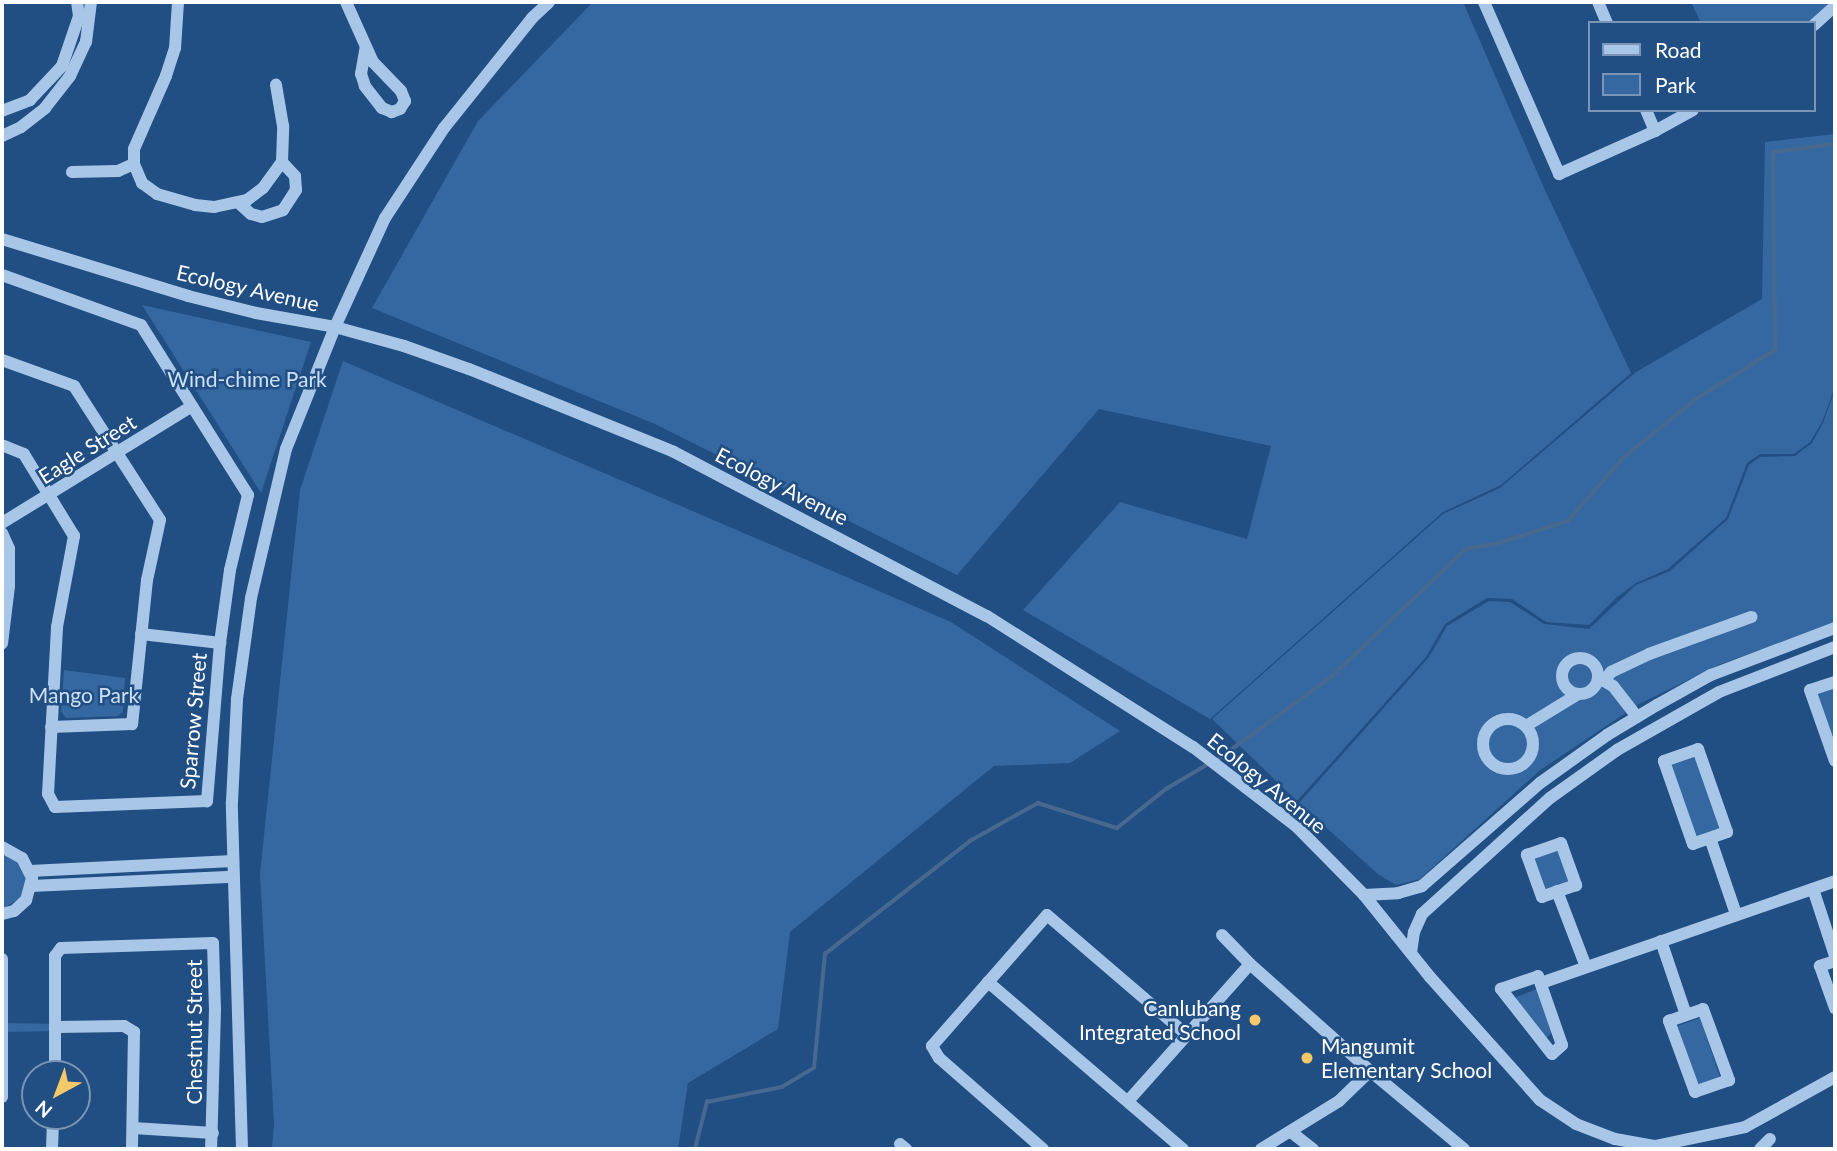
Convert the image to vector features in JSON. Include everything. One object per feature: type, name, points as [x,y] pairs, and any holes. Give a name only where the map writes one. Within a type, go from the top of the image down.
[{"type":"street","points":[[2,111],[30,100],[62,66],[79,16],[78,2]]},
{"type":"street","points":[[2,136],[22,127],[45,108],[70,76],[86,42],[91,2]]},
{"type":"street","points":[[178,2],[175,48],[166,76],[134,149],[134,164],[142,183],[158,194],[195,205],[214,206],[239,203],[263,188],[282,162],[283,126],[276,85]]},
{"type":"street","points":[[346,2],[373,62],[401,91],[405,101],[400,109],[393,112],[382,108],[365,86],[361,74],[366,47]]},
{"type":"street","points":[[242,1143],[237,1051],[232,803],[237,699],[251,598],[286,449],[335,327],[385,218],[436,139],[532,19],[549,2]]},
{"type":"street","points":[[1484,2],[1559,174],[1655,131],[1689,112]]},
{"type":"street","points":[[1598,2],[1606,21]]},
{"type":"street","points":[[1816,24],[1835,6]]},
{"type":"street","points":[[1647,112],[1655,131]]},
{"type":"street","points":[[239,203],[251,214],[262,217],[283,210],[296,190],[295,176],[282,162]]},
{"type":"street","points":[[72,172],[118,171],[134,164]]},
{"type":"street","name":"Ecology Avenue","points":[[2,239],[188,296],[256,313],[335,327],[404,346],[469,369],[674,452],[987,616],[1193,747],[1296,826],[1364,895],[1430,977],[1540,1100],[1576,1124],[1615,1139],[1655,1148]]},
{"type":"street","name":"Sparrow Street","points":[[2,275],[141,325],[248,495],[230,570],[219,643],[207,801],[55,807],[48,794],[58,627],[74,536],[24,454],[2,445]]},
{"type":"street","points":[[2,360],[74,386],[160,520],[147,580],[132,724],[51,727]]},
{"type":"street","name":"Eagle Street","points":[[2,523],[192,407]]},
{"type":"street","points":[[2,533],[9,549],[9,586],[2,644]]},
{"type":"street","points":[[1526,726],[1578,694],[1590,691],[1611,672],[1649,654],[1751,617]]},
{"type":"street","points":[[1364,895],[1398,893],[1422,886],[1540,783],[1637,717],[1711,675],[1835,628]]},
{"type":"street","points":[[141,634],[219,643]]},
{"type":"street","points":[[1411,953],[1414,932],[1422,914],[1495,844],[1550,798],[1617,750],[1719,692],[1835,647]]},
{"type":"street","points":[[1578,694],[1568,690],[1562,680],[1566,664],[1576,658],[1587,660],[1596,668],[1601,679],[1613,686],[1637,717]]},
{"type":"street","points":[[1835,682],[1810,690],[1835,761]]},
{"type":"street","points":[[1505,718],[1526,726],[1533,746],[1522,765],[1508,769],[1494,765],[1484,753],[1483,737],[1491,724],[1505,718]]},
{"type":"street","points":[[1698,749],[1727,832],[1710,838],[1693,844],[1664,761],[1698,749]]},
{"type":"street","points":[[1522,765],[1550,798]]},
{"type":"street","points":[[1485,832],[1495,844]]},
{"type":"street","points":[[1710,838],[1736,914]]},
{"type":"street","points":[[1561,843],[1576,885],[1557,891],[1542,897],[1527,855],[1561,843]]},
{"type":"street","points":[[2,847],[17,853],[30,871],[31,886],[20,906],[2,914]]},
{"type":"street","points":[[30,871],[233,861]]},
{"type":"street","points":[[1447,865],[1460,876]]},
{"type":"street","points":[[116,867],[118,882]]},
{"type":"street","points":[[31,886],[233,877]]},
{"type":"street","points":[[1541,983],[1835,881]]},
{"type":"street","points":[[1813,889],[1835,958],[1820,966],[1835,1008]]},
{"type":"street","points":[[1557,891],[1586,967]]},
{"type":"street","points":[[1042,1149],[939,1058],[932,1046],[1047,915],[1187,1035]]},
{"type":"street","points":[[1222,935],[1250,964],[1370,1071],[1464,1149]]},
{"type":"street","points":[[1661,942],[1686,1015]]},
{"type":"street","name":"Chestnut Street","points":[[56,1060],[55,956],[61,948],[213,943],[211,1149]]},
{"type":"street","points":[[2,959],[2,1097]]},
{"type":"street","points":[[1129,1100],[1250,964]]},
{"type":"street","points":[[1538,976],[1541,983],[1562,1045],[1552,1054],[1501,989],[1538,976]]},
{"type":"street","points":[[988,982],[1183,1149]]},
{"type":"street","points":[[1703,1009],[1729,1080],[1695,1092],[1669,1021],[1686,1015],[1703,1009]]},
{"type":"street","points":[[57,1027],[124,1026],[134,1031],[132,1149]]},
{"type":"street","points":[[1261,1149],[1339,1101],[1370,1071]]},
{"type":"street","points":[[1655,1148],[1745,1126],[1835,1077]]},
{"type":"street","points":[[133,1128],[213,1133]]},
{"type":"street","points":[[52,1149],[53,1130]]},
{"type":"street","points":[[1291,1132],[1313,1149]]},
{"type":"street","points":[[1760,1149],[1770,1139]]},
{"type":"green space","points":[[593,2],[1463,2],[1544,188],[1631,373],[1501,485],[1443,512],[1210,719],[1023,610],[1120,502],[1247,539],[1271,446],[1099,409],[957,575],[655,424],[372,308],[478,121]]},
{"type":"green space","points":[[1691,2],[1833,2],[1812,21],[1700,21]]},
{"type":"green space","points":[[1835,134],[1835,387],[1822,422],[1810,442],[1794,454],[1760,454],[1747,463],[1726,518],[1668,569],[1636,583],[1616,598],[1589,625],[1546,622],[1512,599],[1487,598],[1445,624],[1426,657],[1297,801],[1212,719],[1443,514],[1500,488],[1636,372],[1762,299],[1765,142]]},
{"type":"green space","name":"Wind-chime Park","points":[[142,305],[311,342],[261,493]]},
{"type":"green space","points":[[343,361],[951,622],[1120,731],[1070,763],[994,766],[790,932],[778,1029],[688,1083],[678,1149],[272,1149],[274,1124],[260,874],[300,490]]},
{"type":"green space","points":[[1835,390],[1835,623],[1721,664],[1639,704],[1539,771],[1420,879],[1396,885],[1379,875],[1299,803],[1429,657],[1447,626],[1489,601],[1510,602],[1544,624],[1589,629],[1636,585],[1670,571],[1728,519],[1749,465],[1760,457],[1795,456],[1812,443],[1823,423]]},
{"type":"green space","name":"Mango Park","points":[[64,670],[125,678],[123,712],[118,716],[66,718],[61,711]]},
{"type":"green space","points":[[1835,685],[1835,750],[1815,693]]},
{"type":"green space","points":[[1694,755],[1722,829],[1696,838],[1669,764]]},
{"type":"green space","points":[[1557,848],[1570,883],[1544,892],[1531,858]]},
{"type":"green space","points":[[2,853],[20,863],[27,879],[23,897],[2,909]]},
{"type":"green space","points":[[1537,989],[1553,1032],[1546,1038],[1514,998]]},
{"type":"green space","points":[[1700,1018],[1720,1077],[1697,1085],[1677,1026]]},
{"type":"green space","points":[[2,1023],[57,1024],[56,1031],[3,1032]]},
{"type":"waterway","points":[[1217,760],[1330,678],[1466,549],[1499,543],[1568,521],[1623,458],[1696,399],[1775,350],[1773,152],[1835,144]]},
{"type":"waterway","points":[[695,1149],[707,1102],[782,1087],[814,1068],[825,954],[970,841],[1038,803],[1117,828],[1166,789],[1210,763]]},
{"type":"place","name":"Canlubang Integrated School","points":[[1255,1020]]},
{"type":"place","name":"Mangumit Elementary School","points":[[1307,1058]]}]
